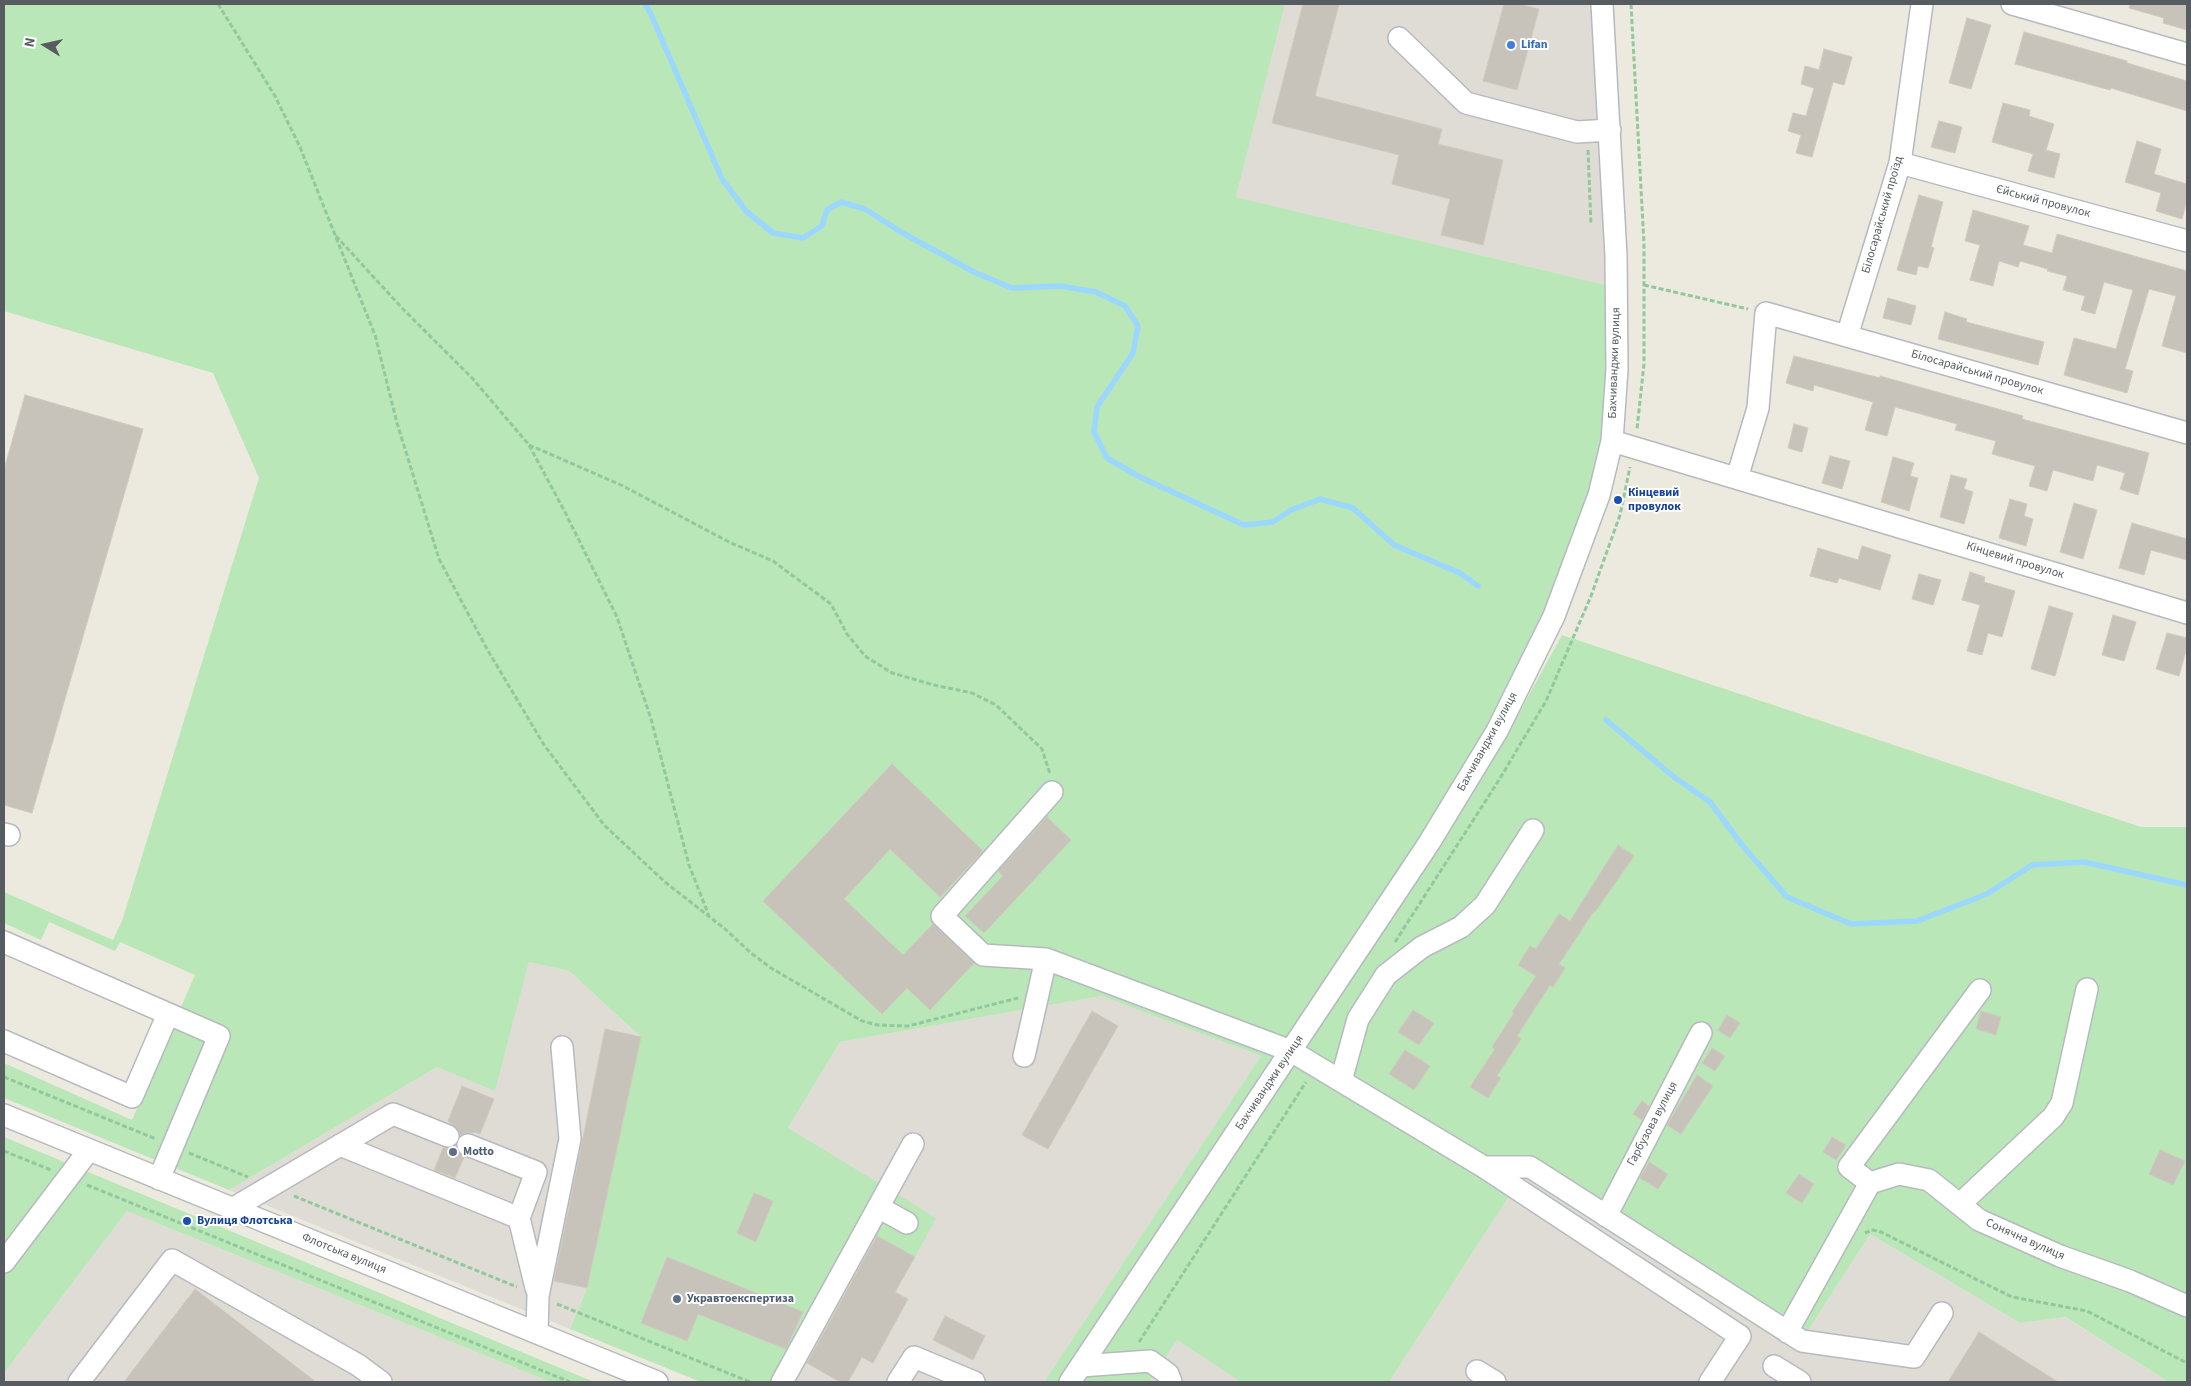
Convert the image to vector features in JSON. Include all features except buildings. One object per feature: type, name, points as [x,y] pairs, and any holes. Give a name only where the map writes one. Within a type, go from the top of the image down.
[{"type":"street","name":"Бахчиванджи вулиця","points":[[1076,1374],[1429,842],[1497,731],[1554,616],[1599,496],[1612,441],[1617,369],[1616,265],[1602,4]]},
{"type":"street","name":"Білосарайський проїзд","points":[[1847,336],[1900,163],[1922,4]]},
{"type":"street","points":[[2012,4],[2187,54]]},
{"type":"street","points":[[1399,38],[1466,103],[1577,132],[1610,130]]},
{"type":"street","name":"Єйський провулок","points":[[1900,163],[2187,242]]},
{"type":"street","points":[[1737,478],[1758,408],[1766,313]]},
{"type":"street","name":"Білосарайський провулок","points":[[1766,313],[2187,433]]},
{"type":"street","name":"Кінцевий провулок","points":[[1612,441],[2187,613]]},
{"type":"street","points":[[1052,792],[942,916],[983,955],[1046,959],[1291,1051],[1484,1167],[1740,1336],[1710,1382]]},
{"type":"street","points":[[1341,1081],[1358,1019],[1386,975],[1422,947],[1461,927],[1485,905],[1533,830]]},
{"type":"street","points":[[4,942],[219,1036],[159,1179]]},
{"type":"street","points":[[1024,1056],[1046,959]]},
{"type":"street","points":[[1960,1204],[2053,1117],[2062,1103],[2087,989]]},
{"type":"street","points":[[1787,1332],[1870,1183],[1849,1167],[1980,990]]},
{"type":"street","points":[[4,1041],[132,1097],[168,1014]]},
{"type":"street","name":"Гарбузова вулиця","points":[[1606,1216],[1701,1033]]},
{"type":"street","points":[[537,1333],[538,1296],[570,1139],[562,1047]]},
{"type":"street","points":[[232,1209],[393,1114],[448,1136]]},
{"type":"street","name":"Флотська вулиця","points":[[4,1116],[657,1382]]},
{"type":"street","points":[[782,1382],[913,1144]]},
{"type":"street","points":[[340,1145],[519,1218]]},
{"type":"street","points":[[468,1145],[536,1172],[519,1218],[538,1296]]},
{"type":"street","points":[[4,1262],[89,1150]]},
{"type":"street","points":[[1484,1167],[1530,1167],[1802,1341],[1914,1357],[1942,1313]]},
{"type":"street","name":"Сонячна вулиця","points":[[1870,1183],[1899,1174],[1929,1180],[1979,1220],[2060,1256],[2130,1281],[2187,1306]]},
{"type":"street","points":[[878,1207],[907,1223]]},
{"type":"street","points":[[79,1382],[172,1260],[358,1365],[381,1382]]},
{"type":"street","points":[[898,1382],[914,1357],[974,1382]]},
{"type":"street","points":[[1076,1374],[1125,1363],[1150,1361],[1168,1374],[1171,1382]]},
{"type":"street","points":[[1774,1366],[1800,1382]]},
{"type":"path","points":[[218,4],[275,96],[300,147],[374,335],[397,423],[439,559],[487,649],[544,745],[604,825],[665,882],[771,968],[862,1021],[877,1025],[908,1026],[1038,992]]},
{"type":"path","points":[[1631,4],[1644,244],[1644,364],[1641,407],[1634,448]]},
{"type":"path","points":[[1588,148],[1591,225]]},
{"type":"path","points":[[334,234],[402,308],[473,379],[528,445],[566,514],[617,617],[651,719],[689,865],[709,916]]},
{"type":"path","points":[[1644,285],[1766,313]]},
{"type":"path","points":[[528,445],[623,486],[730,542],[774,561],[831,604],[847,634],[865,656],[892,673],[972,693],[996,705],[1042,749],[1049,766],[1052,792]]},
{"type":"path","points":[[1125,1363],[1316,1066]]},
{"type":"path","points":[[4,1077],[750,1382]]},
{"type":"path","points":[[4,1151],[570,1382]]},
{"type":"path","points":[[1861,1235],[1872,1230],[1879,1231],[2012,1297],[2087,1311],[2187,1363]]},
{"type":"shaded area","points":[[1285,4],[1597,4],[1606,285],[1236,197]]},
{"type":"shaded area","points":[[529,962],[569,971],[641,1037],[587,1288],[570,1329],[229,1190],[437,1067],[495,1090]]},
{"type":"shaded area","points":[[1101,996],[1261,1056],[1044,1382],[796,1382],[876,1235],[788,1128],[840,1042]]},
{"type":"shaded area","points":[[1522,1176],[1795,1351],[1870,1234],[2020,1323],[2064,1317],[2169,1382],[1389,1382]]},
{"type":"shaded area","points":[[127,1211],[551,1382],[4,1382],[4,1373]]},
{"type":"shaded area","points":[[1177,1340],[1241,1382],[1149,1382]]},
{"type":"green space","points":[[4,4],[1285,4],[1236,197],[1606,285],[1607,369],[1602,438],[1589,493],[1545,613],[1489,726],[1419,840],[1058,1382],[1044,1382],[1261,1056],[1101,996],[840,1042],[788,1128],[936,1218],[915,1257],[876,1236],[796,1382],[701,1382],[570,1329],[587,1288],[641,1037],[569,971],[529,962],[495,1091],[437,1067],[229,1190],[4,1098],[4,1063],[132,1120],[195,975],[120,942],[115,951],[49,922],[41,940],[4,923],[4,892],[113,940],[122,921],[259,478],[213,373],[4,311]]},
{"type":"green space","points":[[1562,635],[2141,827],[2187,827],[2187,1382],[2169,1382],[2065,1317],[2020,1323],[1870,1234],[1795,1351],[1522,1176],[1389,1382],[1241,1382],[1177,1340],[1149,1382],[1082,1382],[1437,849],[1508,733]]},
{"type":"green space","points":[[4,1137],[594,1382],[551,1382],[127,1211],[4,1373]]},
{"type":"waterway","points":[[645,4],[722,179],[746,211],[773,233],[803,238],[822,226],[827,210],[841,202],[865,209],[901,232],[974,272],[1012,288],[1060,286],[1096,292],[1125,306],[1138,326],[1133,353],[1097,407],[1094,432],[1107,458],[1140,477],[1244,525],[1273,522],[1291,510],[1320,499],[1353,508],[1394,545],[1460,573],[1478,586]]},
{"type":"waterway","points":[[1606,720],[1674,777],[1710,802],[1742,845],[1787,897],[1851,924],[1917,921],[1987,894],[2032,865],[2084,862],[2187,885]]},
{"type":"place","name":"Lifan","points":[[1511,45]]},
{"type":"place","name":"Кінцевий провулок","points":[[1618,500]]},
{"type":"place","name":"Motto","points":[[453,1152]]},
{"type":"place","name":"Вулиця Флотська","points":[[187,1221]]},
{"type":"place","name":"Укравтоекспертиза","points":[[677,1299]]}]
